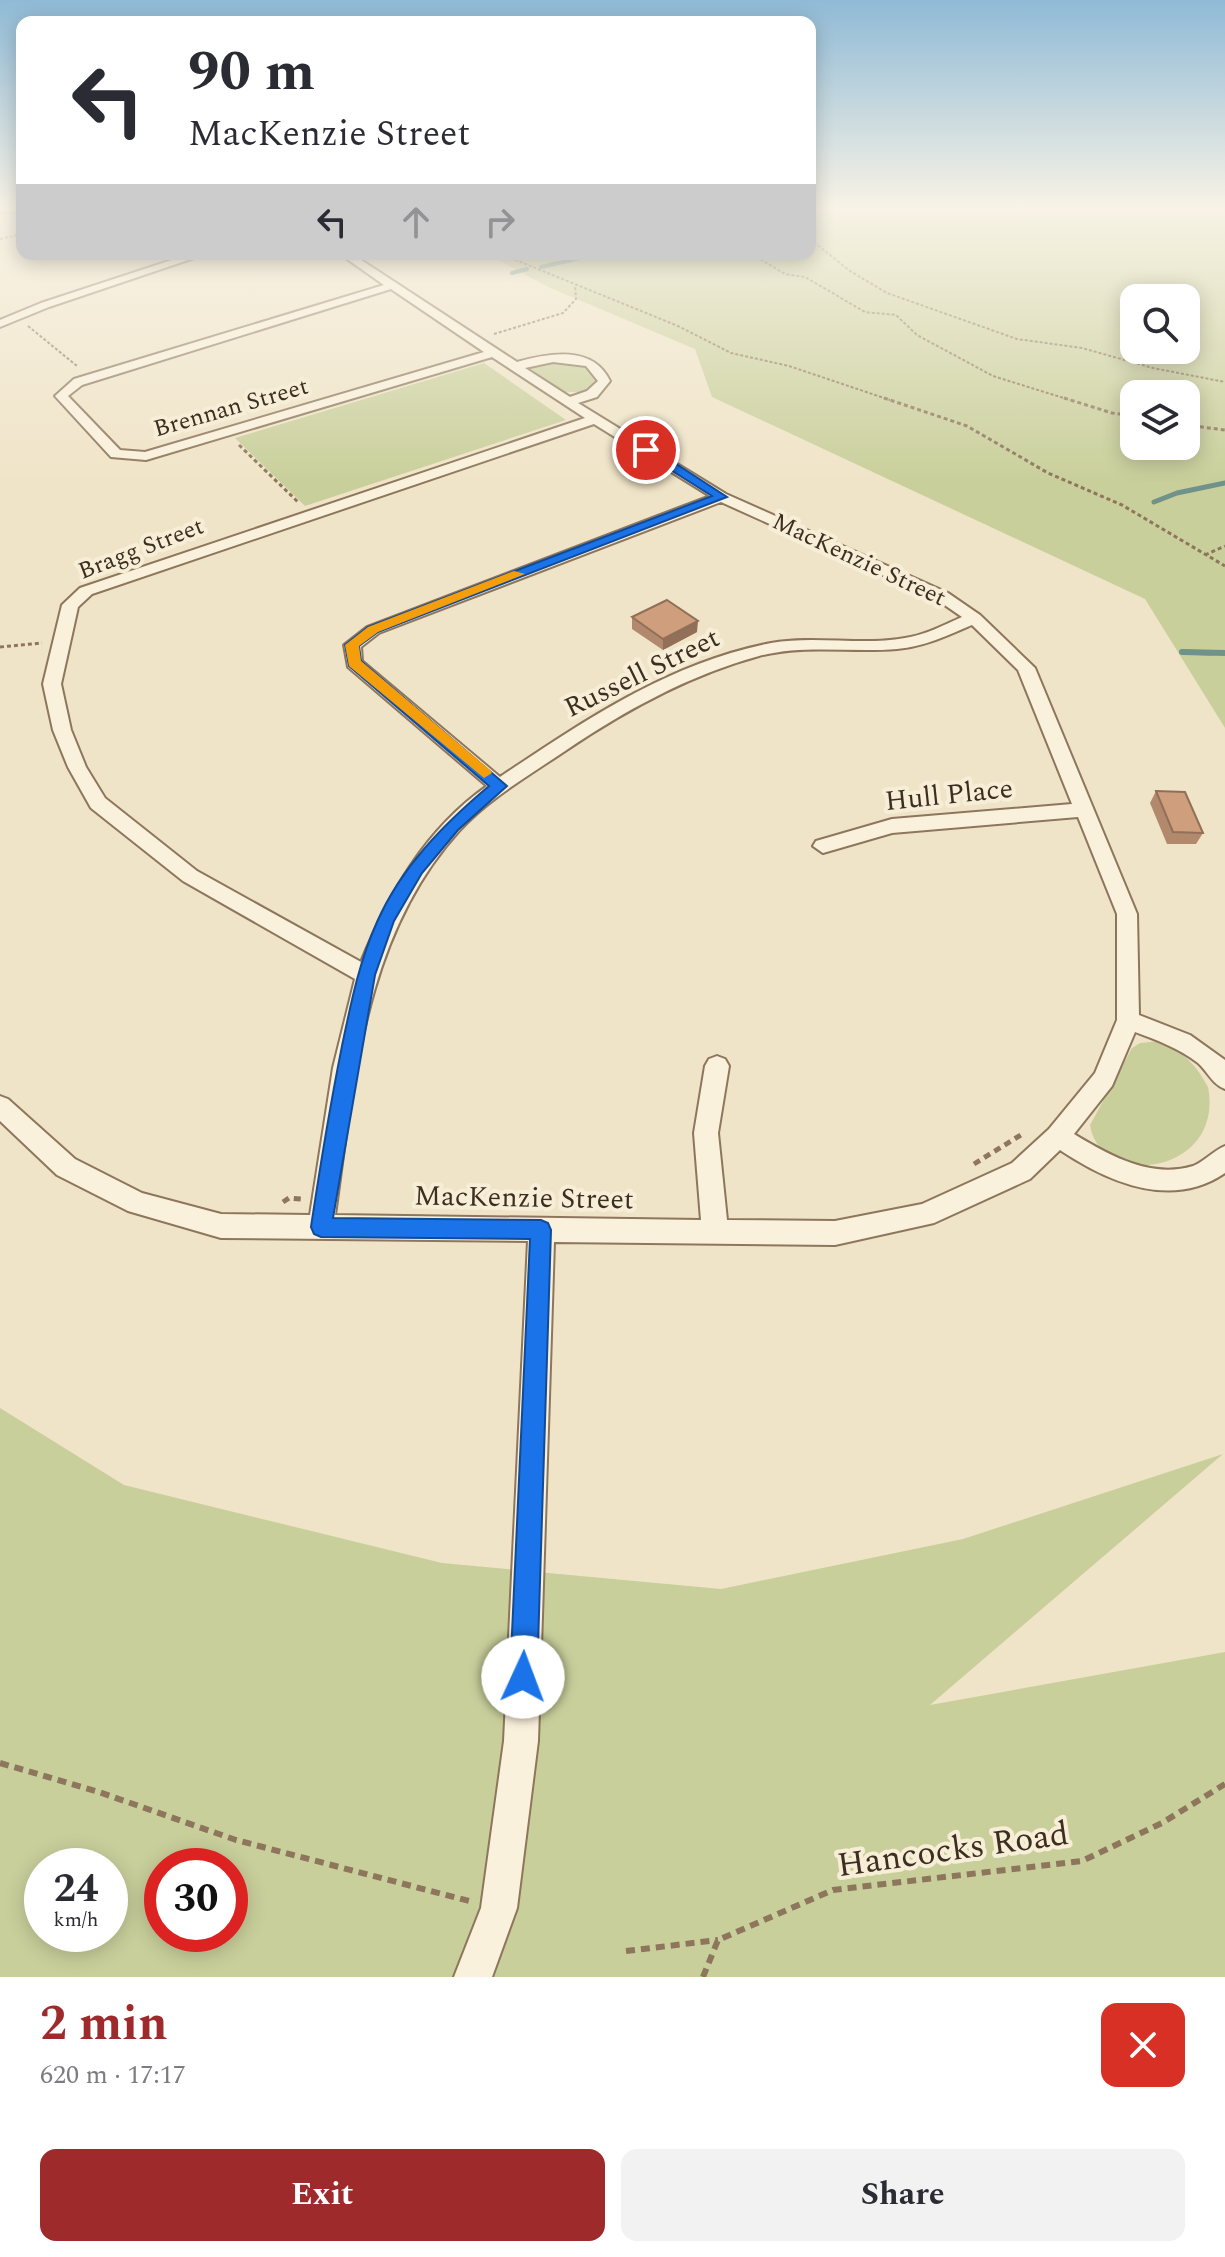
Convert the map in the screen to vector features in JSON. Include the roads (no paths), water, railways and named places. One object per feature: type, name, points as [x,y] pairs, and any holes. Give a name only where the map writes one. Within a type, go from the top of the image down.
[{"type":"street","points":[[0,324],[66,298]]},
{"type":"street","name":"Brennan Street","points":[[351,298],[78,382],[61,396],[116,454],[146,456],[496,352]]},
{"type":"street","name":"MacKenzie Street","points":[[0,1106],[66,1167],[137,1203],[221,1226],[835,1233],[925,1215],[1021,1171],[1058,1136],[1104,1079],[1128,1020],[1127,914],[1026,668],[974,618],[942,596],[721,497],[568,402],[414,298]]},
{"type":"street","points":[[517,366],[534,360],[564,358],[590,365],[601,372],[604,381],[598,390],[585,398],[568,402]]},
{"type":"street","name":"Bragg Street","points":[[366,975],[190,876],[98,803],[77,767],[62,730],[52,684],[70,605],[86,591],[596,419]]},
{"type":"street","points":[[499,786],[354,663],[352,645],[373,630],[721,497]]},
{"type":"street","name":"Russell Street","points":[[321,1227],[339,1112],[366,975],[386,920],[416,869],[452,826],[499,786],[596,721],[693,675],[771,648],[902,644],[974,618]]},
{"type":"street","name":"Hull Place","points":[[823,846],[892,826],[1082,810]]},
{"type":"street","points":[[1128,1020],[1180,1040],[1205,1055],[1225,1079]]},
{"type":"street","points":[[715,1232],[706,1133],[717,1066]]},
{"type":"street","points":[[1058,1136],[1117,1170],[1165,1180],[1191,1178],[1217,1167],[1225,1157]]},
{"type":"street","points":[[473,1977],[499,1908],[521,1741],[541,1230]]},
{"type":"waterway","points":[[1154,502],[1177,493],[1225,483]]},
{"type":"waterway","points":[[1212,653],[1182,652],[1225,653]]}]
